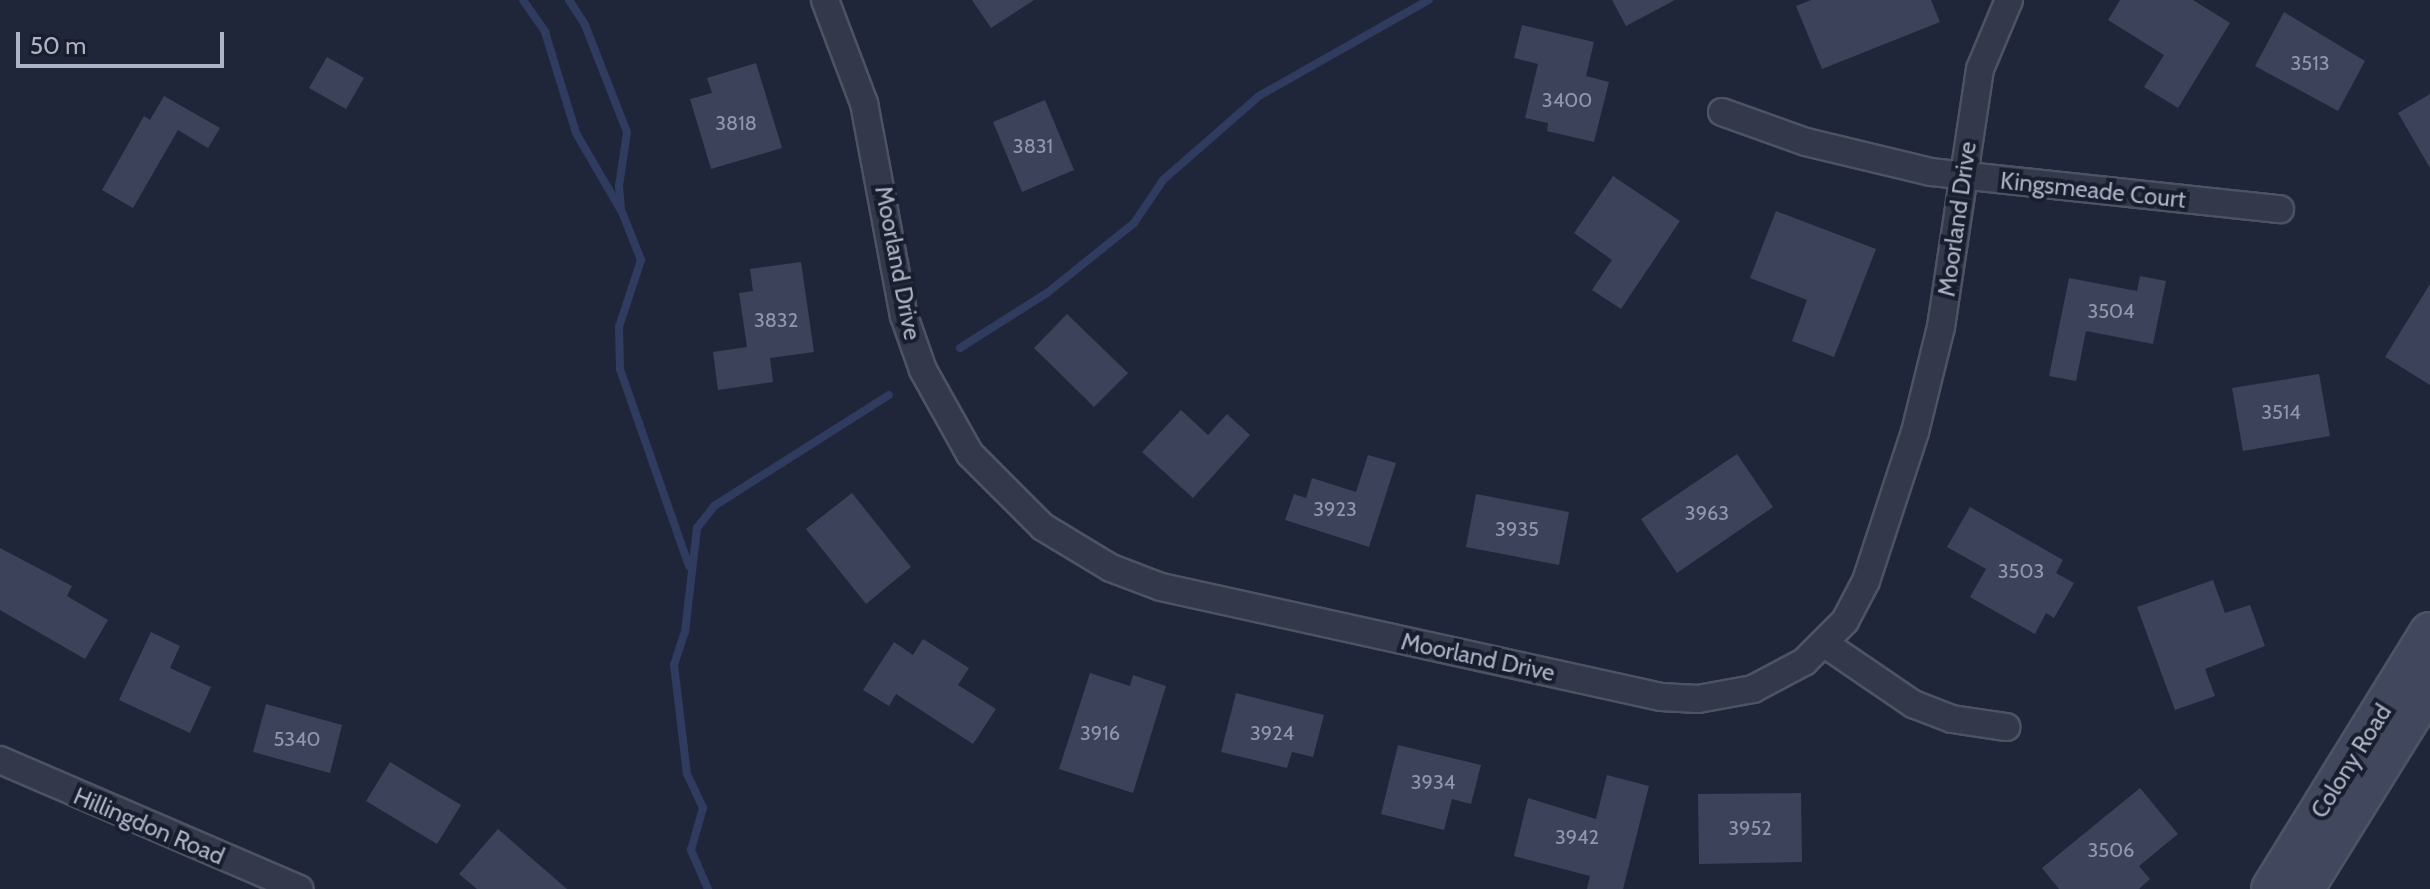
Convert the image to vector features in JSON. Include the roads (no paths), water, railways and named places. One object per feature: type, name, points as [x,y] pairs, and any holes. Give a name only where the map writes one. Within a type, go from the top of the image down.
[{"type":"main road","name":"Colony Road","points":[[2271,889],[2430,632]]},
{"type":"main road","name":"Colony Road","points":[[2304,889],[2430,686]]},
{"type":"street","name":"Moorland Drive","points":[[825,0],[864,103],[904,316],[923,370],[970,454],[1004,494],[1064,542],[1161,587],[1661,697],[1698,699],[1753,689],[1804,662],[1825,644],[1866,581],[1915,432],[1941,327],[1980,69],[2009,0]]},
{"type":"street","name":"Kingsmeade Court","points":[[1722,112],[1806,142],[1965,177],[2280,209]]},
{"type":"street","points":[[1825,644],[1913,704],[1952,719],[2006,727]]},
{"type":"street","name":"Hillingdon Road","points":[[0,760],[299,889]]},
{"type":"waterway","points":[[523,0],[545,32],[576,133],[622,212],[641,260],[619,327],[620,369],[689,566]]},
{"type":"waterway","points":[[569,0],[585,25],[627,132],[619,186],[621,207]]},
{"type":"waterway","points":[[960,348],[1047,293],[1134,223],[1163,180],[1259,96],[1429,0]]},
{"type":"waterway","points":[[708,889],[691,850],[703,808],[687,774],[674,665],[685,632],[697,528],[714,506],[889,395]]}]
